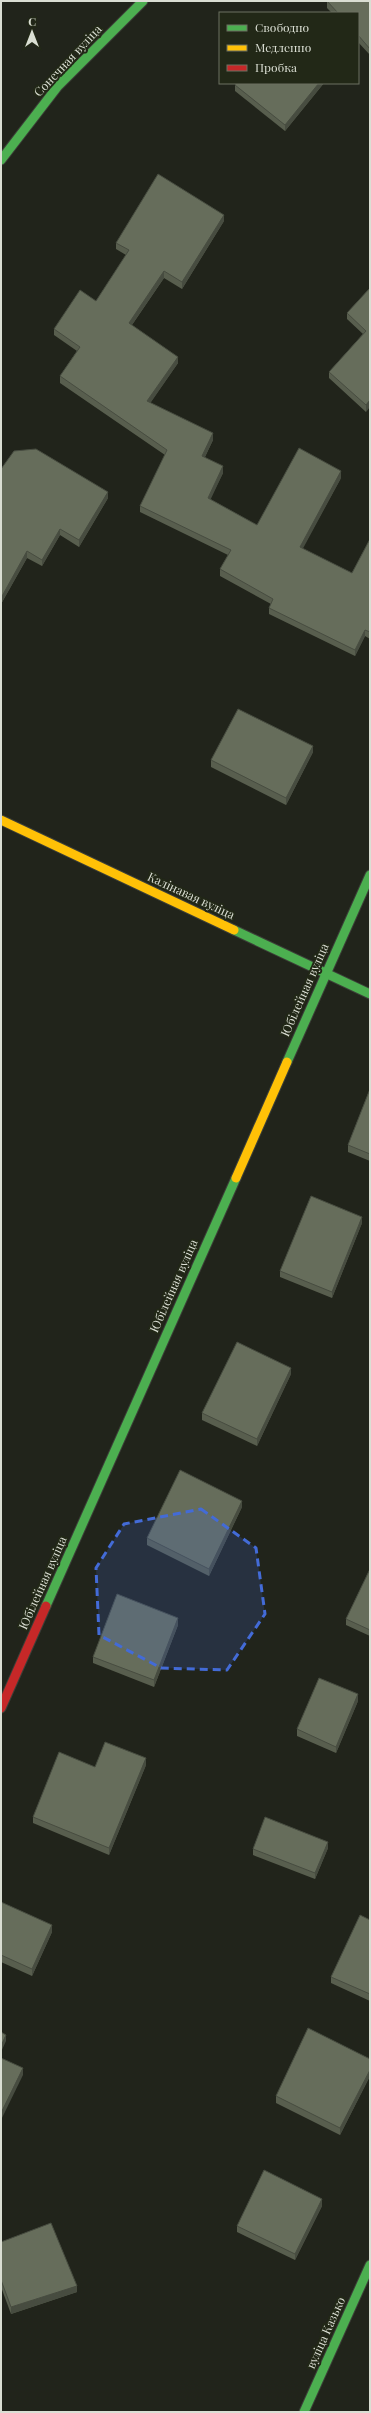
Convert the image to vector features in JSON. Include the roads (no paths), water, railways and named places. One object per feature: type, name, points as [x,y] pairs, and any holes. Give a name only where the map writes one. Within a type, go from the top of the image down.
[{"type":"street","name":"Сонечная вуліца","points":[[1,160],[58,86],[143,1]]},
{"type":"street","name":"Калінавая вуліца","points":[[1,820],[370,994]]},
{"type":"street","name":"Юбілейная вуліца","points":[[1,1708],[370,875]]},
{"type":"street","name":"вуліца Казько","points":[[304,2412],[370,2265]]}]
